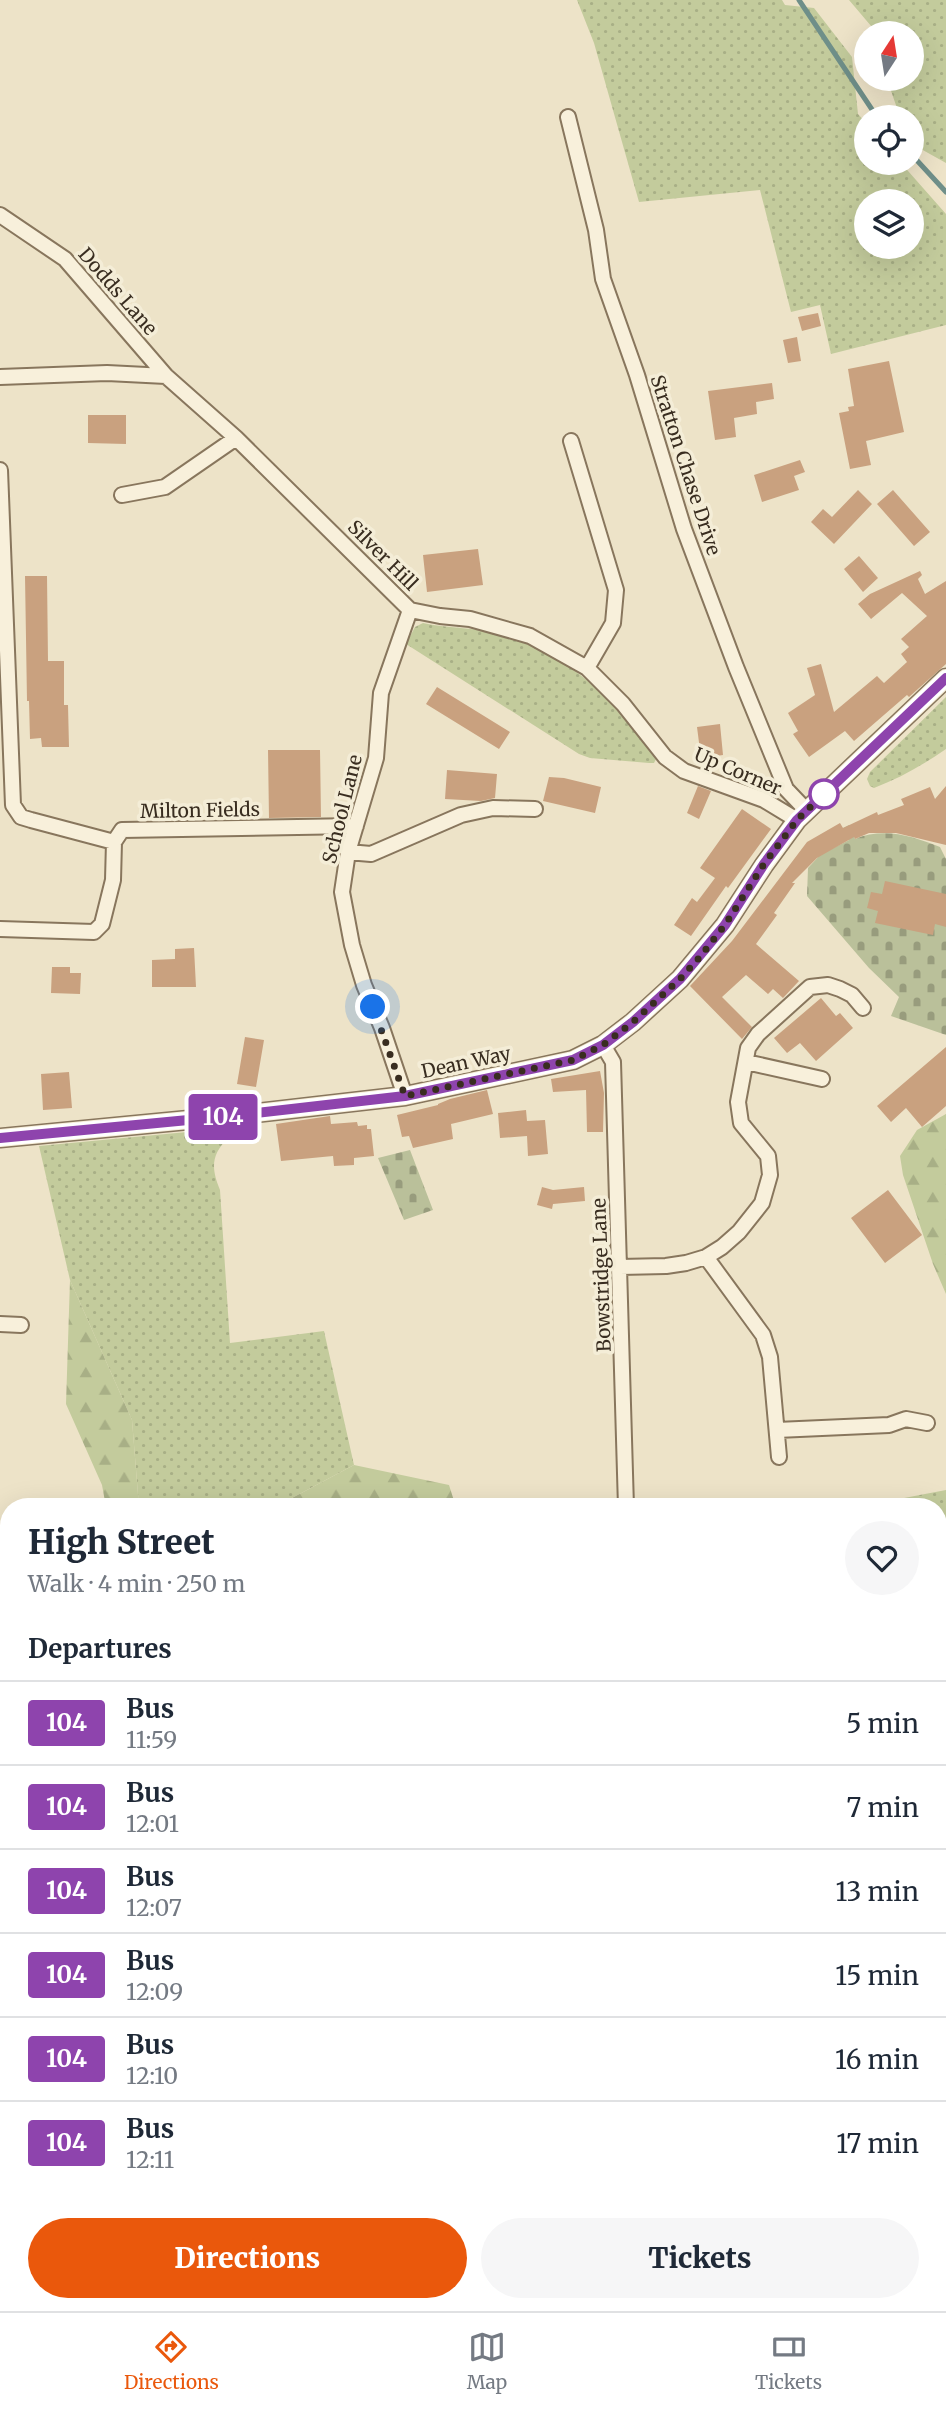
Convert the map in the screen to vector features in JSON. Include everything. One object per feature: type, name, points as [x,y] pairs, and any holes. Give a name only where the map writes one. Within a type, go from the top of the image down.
[{"type":"street","name":"Stratton Chase Drive","points":[[568,117],[596,230],[604,279],[637,375],[684,529],[736,667],[786,789],[801,815]]},
{"type":"street","name":"Dodds Lane","points":[[0,215],[65,259],[166,376]]},
{"type":"street","points":[[0,377],[107,373],[166,376]]},
{"type":"street","name":"Silver Hill","points":[[166,376],[236,438],[410,610],[470,619],[530,636],[587,668],[623,704],[665,757]]},
{"type":"street","points":[[122,495],[165,487],[236,438]]},
{"type":"street","points":[[571,441],[616,590],[613,623],[587,668]]},
{"type":"street","points":[[0,470],[13,805],[21,817],[114,842],[113,880],[102,924],[94,932],[0,929]]},
{"type":"street","name":"School Lane","points":[[405,1096],[364,985],[352,945],[342,892],[348,852],[376,758],[381,693],[410,610]]},
{"type":"street","name":"Dean Way","points":[[0,1138],[405,1096],[573,1060],[603,1045],[643,1014],[680,979],[725,925],[764,864],[801,815],[946,678]]},
{"type":"street","name":"Up Corner","points":[[665,757],[684,771],[801,815]]},
{"type":"street","points":[[348,852],[371,854],[461,815],[493,808],[535,810]]},
{"type":"street","name":"Milton Fields","points":[[114,842],[122,830],[356,826]]},
{"type":"street","points":[[620,1268],[666,1266],[706,1257],[722,1247],[754,1216],[762,1203],[770,1175],[768,1156],[741,1123],[738,1102],[748,1048],[758,1034],[810,987],[828,985],[840,989],[852,995],[863,1008]]},
{"type":"street","name":"Bowstridge Lane","points":[[603,1045],[613,1062],[626,1498]]},
{"type":"street","points":[[746,1062],[822,1079]]},
{"type":"street","points":[[706,1257],[763,1335],[770,1357],[779,1457]]},
{"type":"street","points":[[0,1324],[21,1325]]},
{"type":"street","points":[[778,1430],[889,1425],[906,1419],[926,1423]]},
{"type":"green space","points":[[577,0],[782,0],[785,5],[814,8],[852,57],[857,105],[854,105],[854,175],[912,175],[924,189],[854,189],[854,259],[924,259],[924,189],[946,214],[946,325],[831,354],[820,305],[791,312],[760,190],[639,202],[594,43]]},
{"type":"green space","points":[[849,0],[946,0],[946,163],[924,151],[924,105],[896,105],[891,91],[924,91],[924,21],[867,21]]},
{"type":"green space","points":[[423,623],[493,632],[550,655],[589,682],[606,698],[655,753],[654,763],[590,758],[579,754],[406,644],[415,627]]},
{"type":"green space","points":[[946,697],[946,749],[902,775],[874,788],[870,786],[867,779],[870,772]]},
{"type":"green space","points":[[849,825],[855,839],[887,833],[908,836],[940,847],[946,859],[946,1035],[891,1016],[899,997],[869,968],[807,896],[808,868],[820,855],[849,840],[843,828]]},
{"type":"green space","points":[[946,1114],[946,1294],[903,1175],[900,1156],[917,1130]]},
{"type":"green space","points":[[219,1129],[228,1138],[218,1150],[214,1168],[220,1190],[230,1343],[324,1331],[354,1465],[292,1498],[138,1498],[132,1420],[70,1280],[39,1146]]},
{"type":"green space","points":[[410,1150],[433,1210],[404,1220],[378,1158]]},
{"type":"green space","points":[[70,1280],[132,1420],[138,1498],[104,1498],[102,1485],[66,1404]]},
{"type":"green space","points":[[354,1465],[449,1485],[453,1498],[292,1498]]},
{"type":"green space","points":[[946,1490],[946,1498],[904,1498]]},
{"type":"building","points":[[818,313],[821,326],[802,331],[798,317]]},
{"type":"building","points":[[797,337],[801,361],[788,363],[783,340]]},
{"type":"building","points":[[889,361],[904,432],[866,441],[871,465],[850,469],[839,413],[849,411],[848,407],[854,406],[848,369]]},
{"type":"building","points":[[772,383],[774,399],[756,402],[757,414],[734,418],[736,437],[715,440],[708,391]]},
{"type":"building","points":[[88,415],[126,415],[126,444],[88,443]]},
{"type":"building","points":[[800,460],[805,472],[794,476],[799,490],[762,502],[754,475]]},
{"type":"building","points":[[858,490],[872,504],[834,544],[811,522],[823,509],[832,517]]},
{"type":"building","points":[[893,490],[930,532],[914,546],[877,504]]},
{"type":"building","points":[[478,549],[483,585],[427,592],[423,555]]},
{"type":"building","points":[[859,556],[878,578],[863,592],[844,569]]},
{"type":"building","points":[[920,571],[922,575],[918,579],[925,594],[946,581],[946,664],[854,741],[845,731],[809,757],[793,734],[798,731],[788,713],[815,695],[807,668],[821,664],[834,712],[877,676],[884,683],[907,662],[901,654],[909,647],[901,639],[927,616],[902,593],[871,619],[858,604],[870,594]]},
{"type":"building","points":[[25,576],[47,576],[48,661],[64,661],[64,705],[68,705],[69,747],[42,747],[41,738],[30,739]]},
{"type":"building","points":[[437,687],[510,732],[499,749],[426,704]]},
{"type":"building","points":[[720,724],[723,755],[701,758],[697,727]]},
{"type":"building","points":[[268,750],[320,750],[321,817],[269,818]]},
{"type":"building","points":[[447,770],[497,774],[495,798],[481,801],[445,799]]},
{"type":"building","points":[[549,777],[601,787],[595,813],[543,801]]},
{"type":"building","points":[[698,786],[711,791],[699,819],[687,813]]},
{"type":"building","points":[[946,786],[946,845],[896,833],[869,833],[855,839],[854,837],[817,858],[792,883],[795,883],[774,913],[777,915],[756,944],[799,981],[783,998],[773,989],[768,994],[746,975],[722,997],[752,1027],[742,1039],[690,986],[732,941],[807,842],[840,823],[843,828],[877,812],[878,815],[904,805],[901,799],[930,787],[935,799]]},
{"type":"building","points":[[742,809],[771,829],[691,936],[674,925],[692,898],[697,902],[715,878],[700,868]]},
{"type":"building","points":[[885,881],[946,894],[946,927],[935,924],[933,935],[875,923],[878,911],[867,908],[871,892],[882,894]]},
{"type":"building","points":[[194,948],[196,987],[152,987],[152,960],[175,959],[175,949]]},
{"type":"building","points":[[52,967],[70,967],[70,973],[81,973],[80,994],[51,993]]},
{"type":"building","points":[[821,998],[836,1016],[840,1013],[853,1028],[816,1061],[800,1043],[787,1053],[774,1038]]},
{"type":"building","points":[[245,1037],[264,1040],[256,1087],[237,1084]]},
{"type":"building","points":[[946,1047],[946,1106],[922,1127],[906,1108],[891,1122],[877,1106]]},
{"type":"building","points":[[600,1071],[604,1093],[603,1132],[587,1132],[586,1090],[553,1092],[551,1079]]},
{"type":"building","points":[[69,1072],[72,1108],[43,1110],[41,1074]]},
{"type":"building","points":[[487,1090],[493,1114],[451,1124],[453,1139],[413,1148],[409,1136],[402,1137],[397,1115]]},
{"type":"building","points":[[526,1110],[527,1121],[545,1120],[548,1154],[528,1156],[527,1136],[500,1138],[498,1113]]},
{"type":"building","points":[[330,1116],[331,1124],[357,1122],[358,1126],[367,1125],[367,1129],[371,1129],[374,1156],[354,1158],[354,1165],[334,1166],[333,1156],[281,1161],[276,1124]]},
{"type":"building","points":[[542,1187],[553,1190],[584,1187],[585,1201],[553,1204],[552,1209],[537,1205]]},
{"type":"building","points":[[888,1190],[922,1235],[885,1263],[851,1218]]},
{"type":"waterway","points":[[799,0],[869,105]]},
{"type":"waterway","points":[[924,168],[946,192]]},
{"type":"bus line","name":"104","points":[[0,1138],[405,1096],[573,1060],[603,1045],[680,979],[725,925],[764,864],[797,820],[946,678]]},
{"type":"route","points":[[373,1007],[405,1096],[573,1060],[603,1045],[680,979],[725,925],[764,864],[797,820],[829,789],[824,794]]}]
